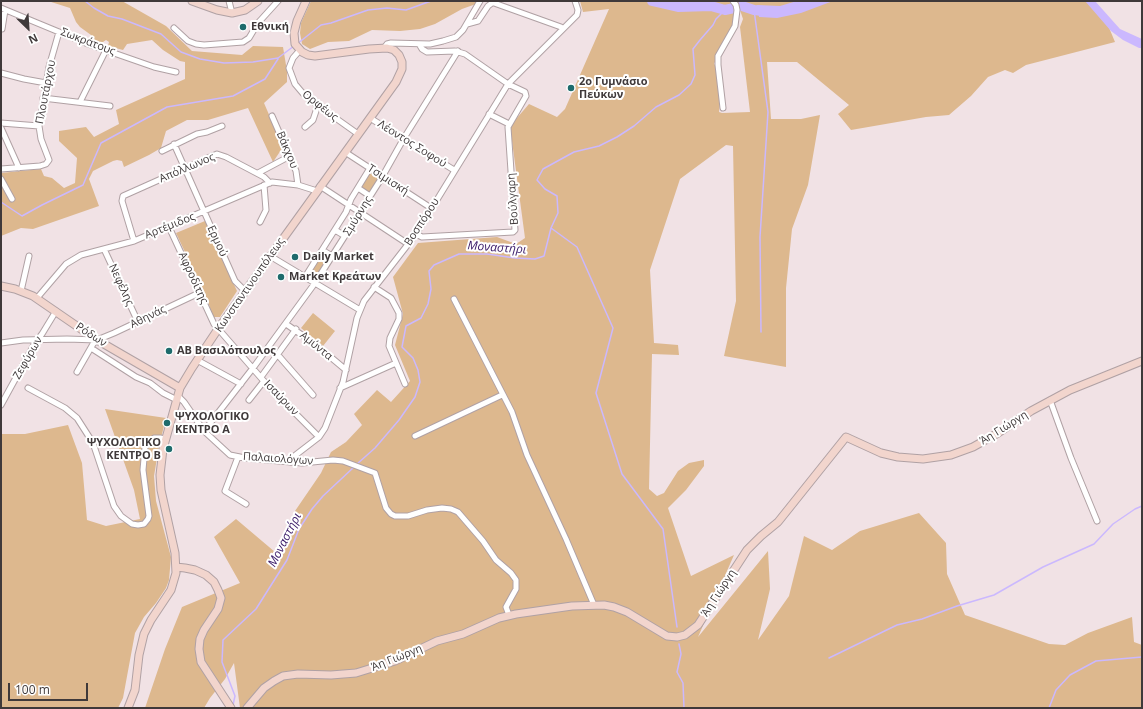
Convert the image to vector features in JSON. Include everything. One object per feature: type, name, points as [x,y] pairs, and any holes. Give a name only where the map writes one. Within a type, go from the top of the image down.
[{"type":"street","points":[[192,1],[217,10],[232,13],[245,10],[258,1]]},
{"type":"street","points":[[229,1],[232,13]]},
{"type":"street","points":[[174,28],[188,41],[196,44],[204,45],[243,42],[250,38],[258,23],[278,1]]},
{"type":"street","points":[[306,1],[295,29],[297,46],[308,55],[315,56],[384,48],[387,44],[391,43],[436,43],[453,38],[460,34],[480,1]]},
{"type":"street","name":"Βοσπόρου","points":[[319,437],[327,424],[346,370],[360,310],[365,298],[416,234],[508,84],[577,14],[578,10],[575,1]]},
{"type":"street","points":[[723,108],[718,56],[735,26],[737,10],[733,1]]},
{"type":"street","points":[[467,24],[478,21],[488,6],[492,3],[562,28]]},
{"type":"street","points":[[2,29],[3,9]]},
{"type":"street","name":"Σωκράτους","points":[[3,9],[106,50],[154,67],[176,72]]},
{"type":"street","name":"Πλουτάρχου","points":[[19,168],[45,164],[49,159],[39,135],[38,126],[46,83],[59,32]]},
{"type":"street","points":[[419,44],[422,49],[427,52],[458,52],[468,56],[508,84],[525,92],[526,96],[509,124],[489,114]]},
{"type":"street","name":"Ορφέως","points":[[297,46],[290,65],[290,73],[293,82],[300,91],[358,134]]},
{"type":"street","name":"Κωνσταντινουπόλεως","points":[[128,708],[135,690],[139,655],[144,634],[151,620],[171,590],[175,577],[176,567],[174,547],[160,485],[161,463],[180,388],[218,329],[398,79],[403,67],[402,62],[398,54],[392,50],[384,48]]},
{"type":"street","points":[[80,102],[106,50]]},
{"type":"street","name":"Σμύρνης","points":[[204,431],[286,324],[315,283],[458,52]]},
{"type":"street","points":[[1,73],[46,83]]},
{"type":"street","points":[[43,98],[110,106]]},
{"type":"street","points":[[305,127],[312,121],[318,105]]},
{"type":"street","name":"Βάκχου","points":[[272,116],[298,176],[298,184]]},
{"type":"street","name":"Λέοντος Σοφού","points":[[370,118],[454,170]]},
{"type":"street","points":[[1,123],[38,126]]},
{"type":"street","name":"Βούλγαρη","points":[[416,234],[422,237],[513,232],[515,230],[509,124]]},
{"type":"street","points":[[162,151],[197,134],[222,126]]},
{"type":"street","points":[[1,128],[19,168],[1,169]]},
{"type":"street","name":"Ερμού","points":[[174,144],[235,281],[245,291]]},
{"type":"street","name":"Τσιμισκή","points":[[345,152],[431,208]]},
{"type":"street","name":"Απόλλωνος","points":[[134,241],[122,201],[123,196],[185,168],[218,154],[266,178],[270,183]]},
{"type":"street","points":[[258,174],[290,156]]},
{"type":"street","points":[[305,277],[346,212],[370,168]]},
{"type":"street","points":[[1,179],[12,199]]},
{"type":"street","name":"Αρτέμιδος","points":[[37,298],[70,261],[81,255],[134,241],[274,182],[319,188],[349,205],[408,244]]},
{"type":"street","points":[[260,222],[266,210],[264,185]]},
{"type":"street","points":[[358,188],[370,196]]},
{"type":"street","name":"Αφροδίτης","points":[[169,226],[199,293],[218,329]]},
{"type":"street","points":[[335,230],[345,236]]},
{"type":"street","name":"Νεφέλης","points":[[104,249],[138,322]]},
{"type":"street","points":[[322,250],[332,256]]},
{"type":"street","points":[[21,291],[29,256]]},
{"type":"street","points":[[270,256],[360,310]]},
{"type":"street","name":"Ρόδων","points":[[1,286],[21,291],[37,298],[97,340],[180,388]]},
{"type":"street","points":[[374,287],[391,298],[399,312],[399,319],[389,341],[390,350],[405,384]]},
{"type":"street","name":"Αθηνάς","points":[[97,340],[199,293]]},
{"type":"street","points":[[454,300],[513,414],[527,455],[594,604]]},
{"type":"street","name":"Ζεφύρων","points":[[1,405],[37,340],[56,311]]},
{"type":"street","name":"Αμύντα","points":[[286,324],[296,330],[346,370]]},
{"type":"street","name":"Ισαύρων","points":[[218,329],[262,379],[319,437]]},
{"type":"street","points":[[249,400],[277,354],[296,330]]},
{"type":"street","points":[[1,343],[23,340],[97,340]]},
{"type":"street","points":[[76,372],[97,340]]},
{"type":"street","points":[[91,348],[136,377],[150,383],[160,391],[177,398]]},
{"type":"street","points":[[277,354],[314,395]]},
{"type":"street","points":[[197,360],[240,384]]},
{"type":"street","name":"Άη Γιώργη","points":[[247,708],[264,688],[283,676],[298,674],[349,674],[360,672],[395,661],[433,643],[469,632],[494,620],[560,607],[594,604],[610,605],[620,609],[667,636],[677,637],[685,635],[698,625],[747,550],[778,522],[846,437],[881,453],[898,457],[923,459],[951,455],[974,447],[1050,400],[1070,390],[1142,361]]},
{"type":"street","points":[[340,388],[396,363]]},
{"type":"street","points":[[28,388],[65,408],[80,422],[95,448],[114,506],[121,516],[132,524],[144,524],[149,516],[143,470],[144,447],[154,438],[166,440]]},
{"type":"street","points":[[414,436],[502,395]]},
{"type":"street","name":"Παλαιολόγων","points":[[177,398],[184,402],[204,431],[227,452],[238,457],[310,463],[337,460],[372,471],[377,475],[381,494],[387,511],[395,516],[408,516],[427,510],[442,508],[451,509],[458,512],[483,541],[496,560],[511,573],[516,580],[516,589],[506,607],[509,616]]},
{"type":"street","points":[[1050,400],[1071,458],[1097,521]]},
{"type":"street","points":[[290,462],[293,457],[319,437]]},
{"type":"street","points":[[238,457],[225,490],[246,504]]},
{"type":"street","points":[[176,567],[195,570],[206,575],[214,582],[218,590],[221,598],[218,608],[204,630],[200,639],[199,649],[202,662],[230,708]]},
{"type":"shaded area","points":[[48,1],[122,1],[166,26],[192,51],[242,55],[253,46],[283,47],[287,71],[287,82],[264,103],[283,147],[273,162],[248,108],[208,120],[187,120],[166,131],[161,148],[149,155],[124,167],[122,161],[117,160],[93,171],[89,179],[99,206],[33,229],[21,228],[1,236],[1,173],[41,169],[44,176],[52,178],[64,188],[75,183],[77,158],[59,141],[59,131],[86,127],[94,137],[119,124],[116,110],[185,79],[185,62],[180,61],[163,50],[152,40],[127,44],[123,50],[108,46],[109,42],[106,40],[103,42],[94,43],[91,40],[91,35],[76,22],[70,8]]},
{"type":"shaded area","points":[[311,1],[478,1],[476,4],[462,9],[435,24],[420,29],[400,31],[372,30],[349,41],[328,42],[310,49],[302,44],[300,33],[301,23]]},
{"type":"shaded area","points":[[580,1],[730,1],[734,5],[735,9],[734,23],[714,64],[718,67],[719,112],[722,113],[750,112],[740,27],[743,19],[737,1],[1095,1],[1105,18],[1115,42],[1026,65],[1013,73],[1005,70],[988,77],[971,96],[949,115],[926,117],[851,130],[838,114],[849,105],[797,62],[767,62],[771,119],[801,119],[820,115],[808,185],[792,229],[786,288],[786,367],[724,356],[736,301],[733,146],[726,145],[680,179],[650,270],[654,343],[678,345],[679,355],[652,354],[649,489],[657,496],[664,493],[678,471],[689,463],[704,460],[704,466],[686,490],[668,508],[691,576],[734,555],[698,637],[768,551],[770,589],[758,640],[789,596],[804,536],[832,550],[860,531],[919,513],[946,543],[947,574],[965,615],[1049,644],[1065,645],[1088,633],[1132,617],[1134,642],[1142,645],[1142,708],[240,708],[234,663],[225,679],[204,708],[145,708],[165,649],[182,607],[240,583],[214,537],[236,519],[275,552],[286,543],[295,511],[321,473],[331,452],[346,442],[362,425],[354,414],[377,390],[391,402],[410,381],[395,345],[403,314],[393,277],[418,243],[497,237],[516,244],[525,238],[510,126],[529,104],[557,117],[565,109],[609,9],[583,12]]},
{"type":"shaded area","points":[[797,1],[833,1],[801,13],[777,18],[759,17],[757,5],[780,6]]},
{"type":"shaded area","points":[[1085,1],[1095,1],[1120,29],[1142,39],[1142,48],[1123,40],[1111,31]]},
{"type":"shaded area","points":[[370,172],[379,177],[370,193],[361,187]]},
{"type":"shaded area","points":[[205,221],[237,291],[220,317],[214,317],[212,315],[208,301],[176,233]]},
{"type":"shaded area","points":[[323,254],[329,257],[315,278],[309,275]]},
{"type":"shaded area","points":[[313,313],[335,331],[323,346],[301,328]]},
{"type":"shaded area","points":[[105,409],[166,418],[154,476],[156,501],[171,557],[169,580],[166,588],[144,617],[135,633],[123,698],[118,708],[1,708],[1,434],[25,434],[68,425],[82,463],[87,520],[106,526],[140,519],[134,490]]},
{"type":"waterway","points":[[85,1],[108,16],[122,19],[161,34],[181,52],[200,59],[224,63],[253,62],[278,58],[294,46]]},
{"type":"waterway","points":[[297,44],[321,25],[368,10],[387,8],[406,10],[431,1]]},
{"type":"waterway","points":[[652,1],[678,7],[711,6],[725,10],[734,8]]},
{"type":"waterway","points":[[742,6],[754,10],[771,12]]},
{"type":"waterway","name":"Μοναστήρι","points":[[357,464],[375,448],[399,420],[415,397],[420,382],[418,370],[413,358],[402,347],[406,326],[421,318],[428,304],[431,289],[429,271],[434,265],[459,254],[487,254],[535,259],[544,256],[551,228],[558,213],[557,196],[545,189],[537,180],[543,169],[574,152],[599,146],[617,137],[634,126],[656,107],[679,95],[691,84],[695,75],[693,49],[713,25],[716,19],[725,10]]},
{"type":"waterway","points":[[754,10],[768,112],[760,237],[761,332]]},
{"type":"waterway","points":[[1,202],[22,216],[83,185],[101,143],[167,107],[233,96],[265,79],[278,59]]},
{"type":"waterway","points":[[551,228],[577,247],[613,328],[596,393],[622,474],[663,529],[677,627]]},
{"type":"waterway","name":"Μοναστήρι","points":[[233,705],[235,696],[222,662],[223,640],[256,609],[287,560],[299,529],[312,509],[323,496],[354,467]]},
{"type":"waterway","points":[[829,658],[897,625],[922,619],[957,606],[994,595],[1043,567],[1094,544],[1113,524],[1142,506]]},
{"type":"waterway","points":[[679,644],[681,654],[677,672],[683,683],[684,708]]},
{"type":"waterway","points":[[1049,708],[1056,690],[1070,675],[1096,661],[1142,657]]},
{"type":"place","name":"Εθνική","points":[[243,27]]},
{"type":"place","name":"2ο Γυμνάσιο Πεύκων","points":[[571,88]]},
{"type":"place","name":"Daily Market","points":[[295,257]]},
{"type":"place","name":"Market Κρεάτων","points":[[281,277]]},
{"type":"place","name":"ΑΒ Βασιλόπουλος","points":[[169,351]]},
{"type":"place","name":"ΨΥΧΟΛΟΓΙΚΟ ΚΕΝΤΡΟ A","points":[[167,423]]},
{"type":"place","name":"ΨΥΧΟΛΟΓΙΚΟ ΚΕΝΤΡΟ B","points":[[169,449]]}]
